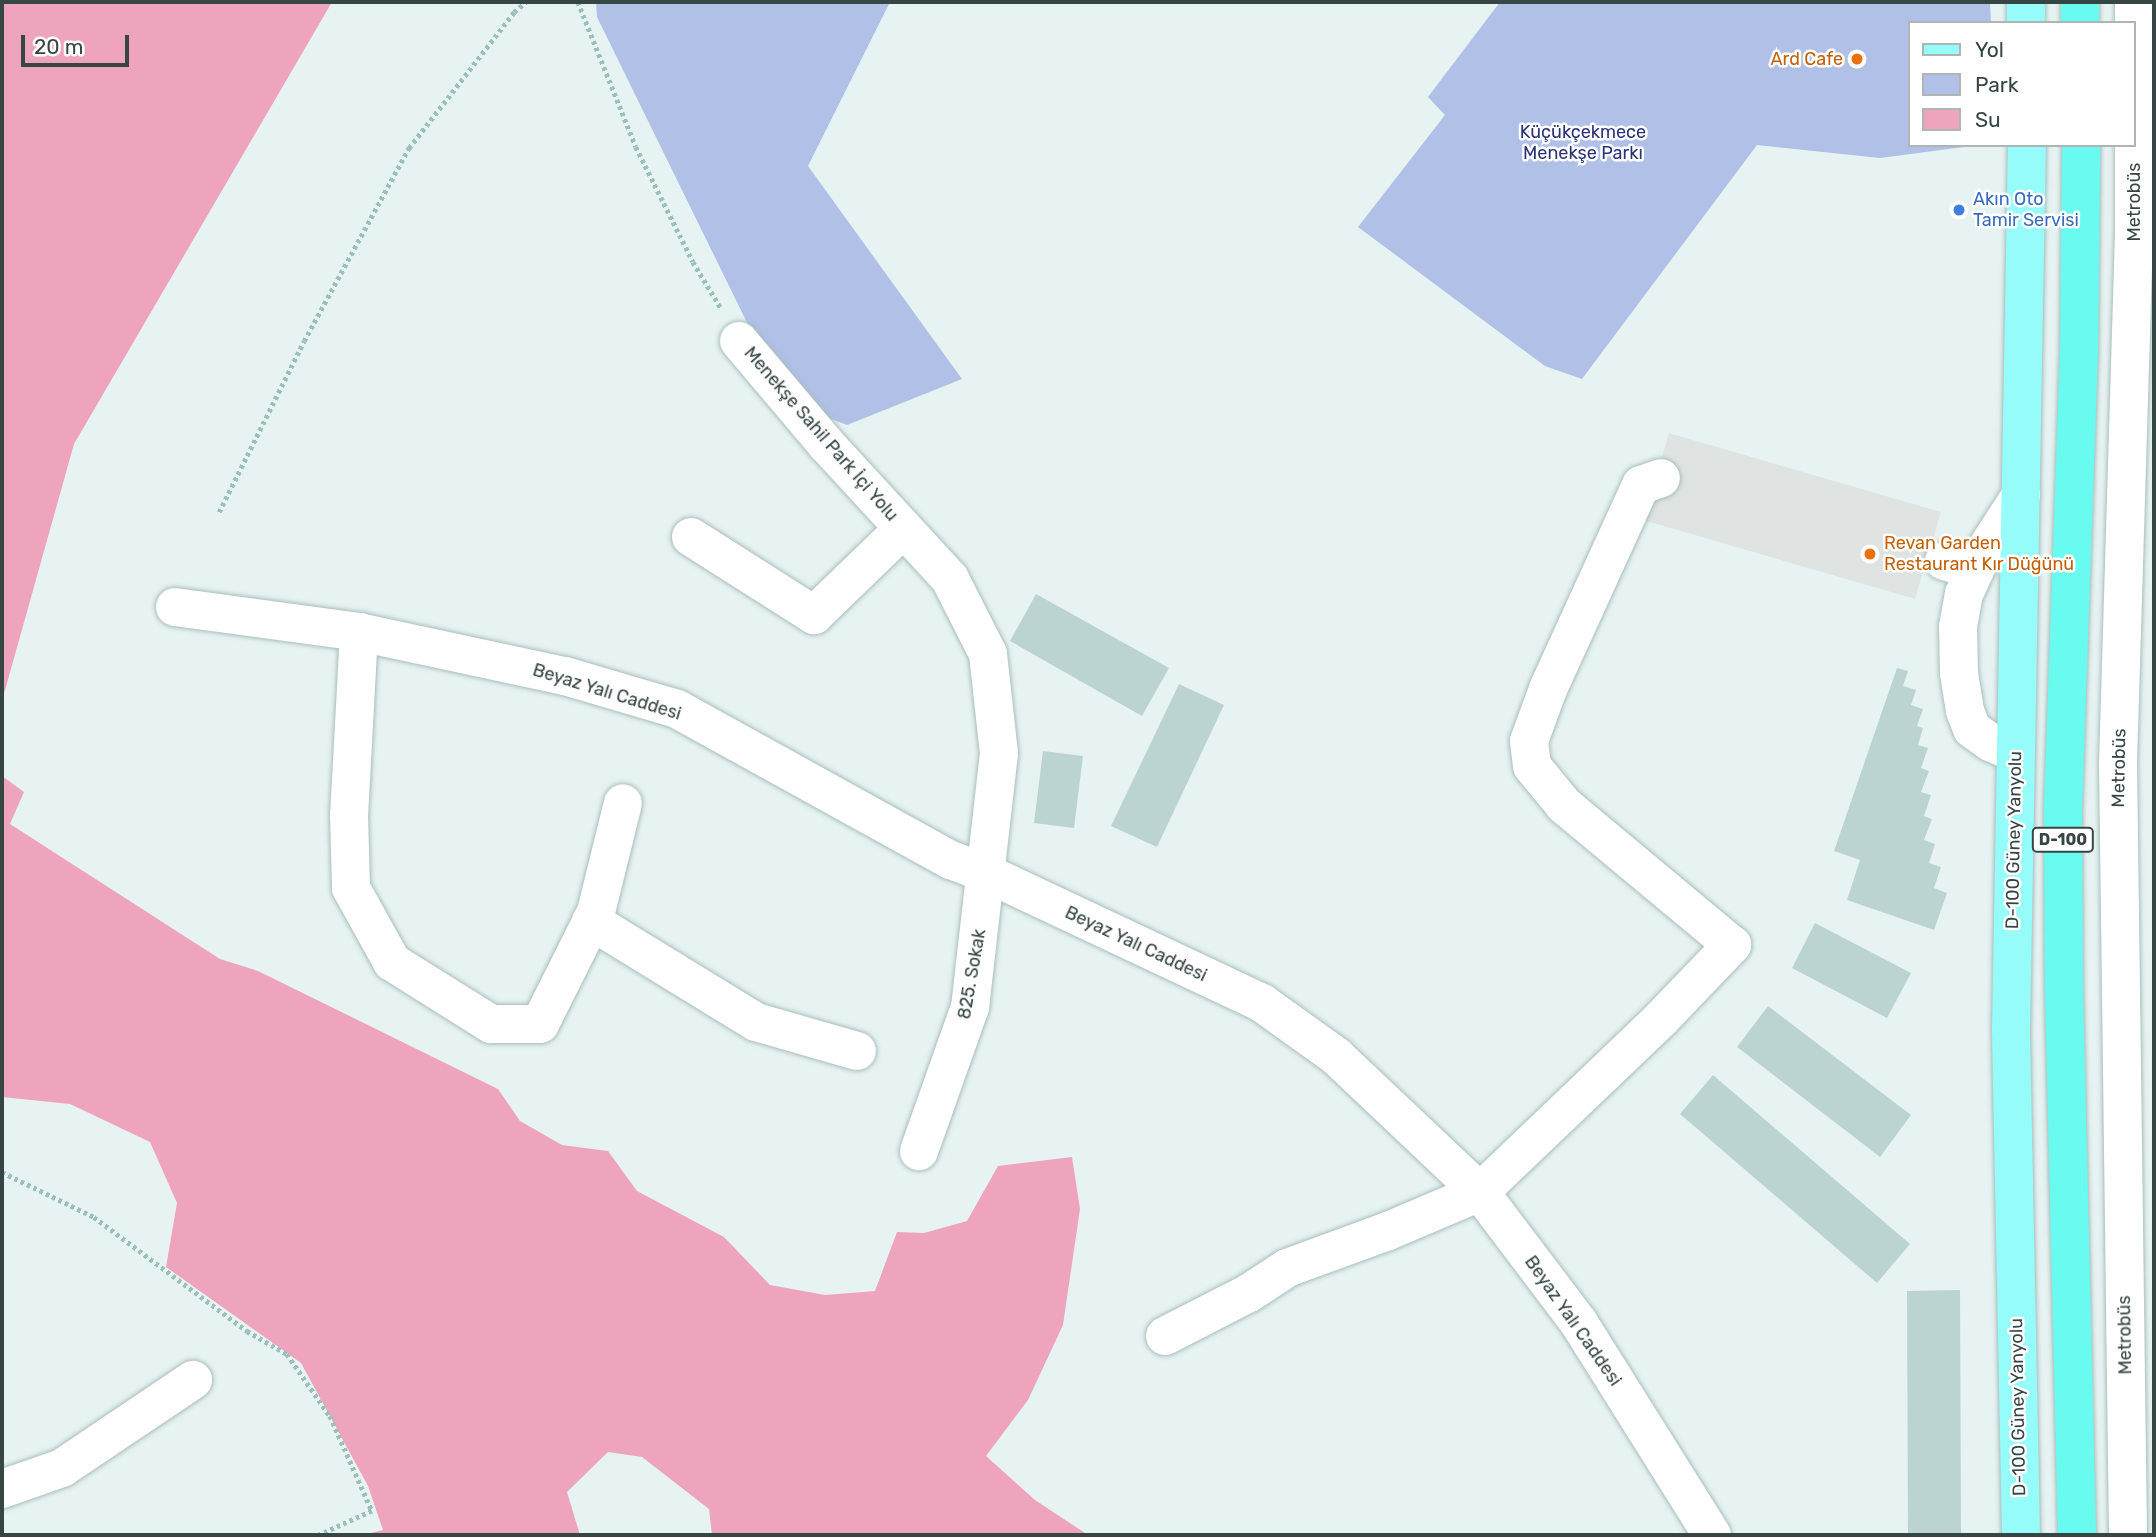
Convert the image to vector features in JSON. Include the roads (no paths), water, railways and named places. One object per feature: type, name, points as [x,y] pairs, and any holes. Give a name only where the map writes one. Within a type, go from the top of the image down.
[{"type":"highway","points":[[2080,2],[2081,21]]},
{"type":"highway","name":"D-100","points":[[2077,1535],[2064,991],[2063,809],[2079,353],[2081,147]]},
{"type":"main road","points":[[2026,2],[2026,21]]},
{"type":"main road","name":"D-100 Güney Yanyolu","points":[[2021,1535],[2011,1031],[2027,147]]},
{"type":"street","name":"Metrobüs","points":[[2134,2],[2134,21]]},
{"type":"street","name":"Metrobüs","points":[[2128,1535],[2118,763],[2134,234],[2134,147]]},
{"type":"street","name":"Menekşe Sahil Park İçi Yolu","points":[[739,341],[826,444],[950,579],[988,654],[999,753],[988,874]]},
{"type":"street","points":[[1165,1336],[1250,1293],[1287,1268],[1388,1231],[1480,1192],[1661,1019],[1732,945],[1636,861],[1564,805],[1532,766],[1529,741],[1548,689],[1641,485],[1661,478]]},
{"type":"street","points":[[2015,753],[1972,729],[1965,711],[1958,626],[1964,594],[1959,566],[2003,519],[2021,495]]},
{"type":"street","points":[[691,537],[814,615],[904,528]]},
{"type":"street","name":"Beyaz Yalı Caddesi","points":[[175,607],[359,632],[565,676],[677,709],[951,860],[988,874],[1262,1003],[1336,1056],[1480,1192],[1579,1323],[1712,1535]]},
{"type":"street","points":[[359,632],[349,815],[351,888],[392,962],[492,1024],[540,1024],[596,912],[622,803]]},
{"type":"street","name":"825. Sokak","points":[[919,1151],[970,1007],[988,874]]},
{"type":"street","points":[[591,921],[756,1022],[857,1051]]},
{"type":"street","points":[[2,1489],[62,1468],[193,1380]]},
{"type":"water","points":[[2,2],[332,2],[74,444],[2,701]]},
{"type":"water","points":[[2,776],[24,792],[10,824],[220,959],[258,971],[498,1089],[520,1121],[562,1145],[608,1151],[637,1191],[724,1237],[770,1285],[825,1295],[875,1291],[897,1232],[924,1233],[967,1221],[998,1166],[1072,1157],[1080,1209],[1063,1325],[1028,1400],[986,1456],[1035,1500],[1088,1535],[712,1535],[709,1509],[642,1457],[608,1452],[567,1492],[580,1535],[363,1535],[383,1530],[368,1486],[301,1363],[166,1267],[177,1203],[150,1142],[70,1104],[2,1097]]},
{"type":"place","name":"Ard Cafe","points":[[1857,59]]},
{"type":"place","name":"Akın Oto Tamir Servisi","points":[[1959,210]]},
{"type":"place","name":"Revan Garden Restaurant Kır Düğünü","points":[[1870,554]]},
{"type":"park label","name":"Küçükçekmece Menekşe Parkı","points":[[1583,143]]}]
